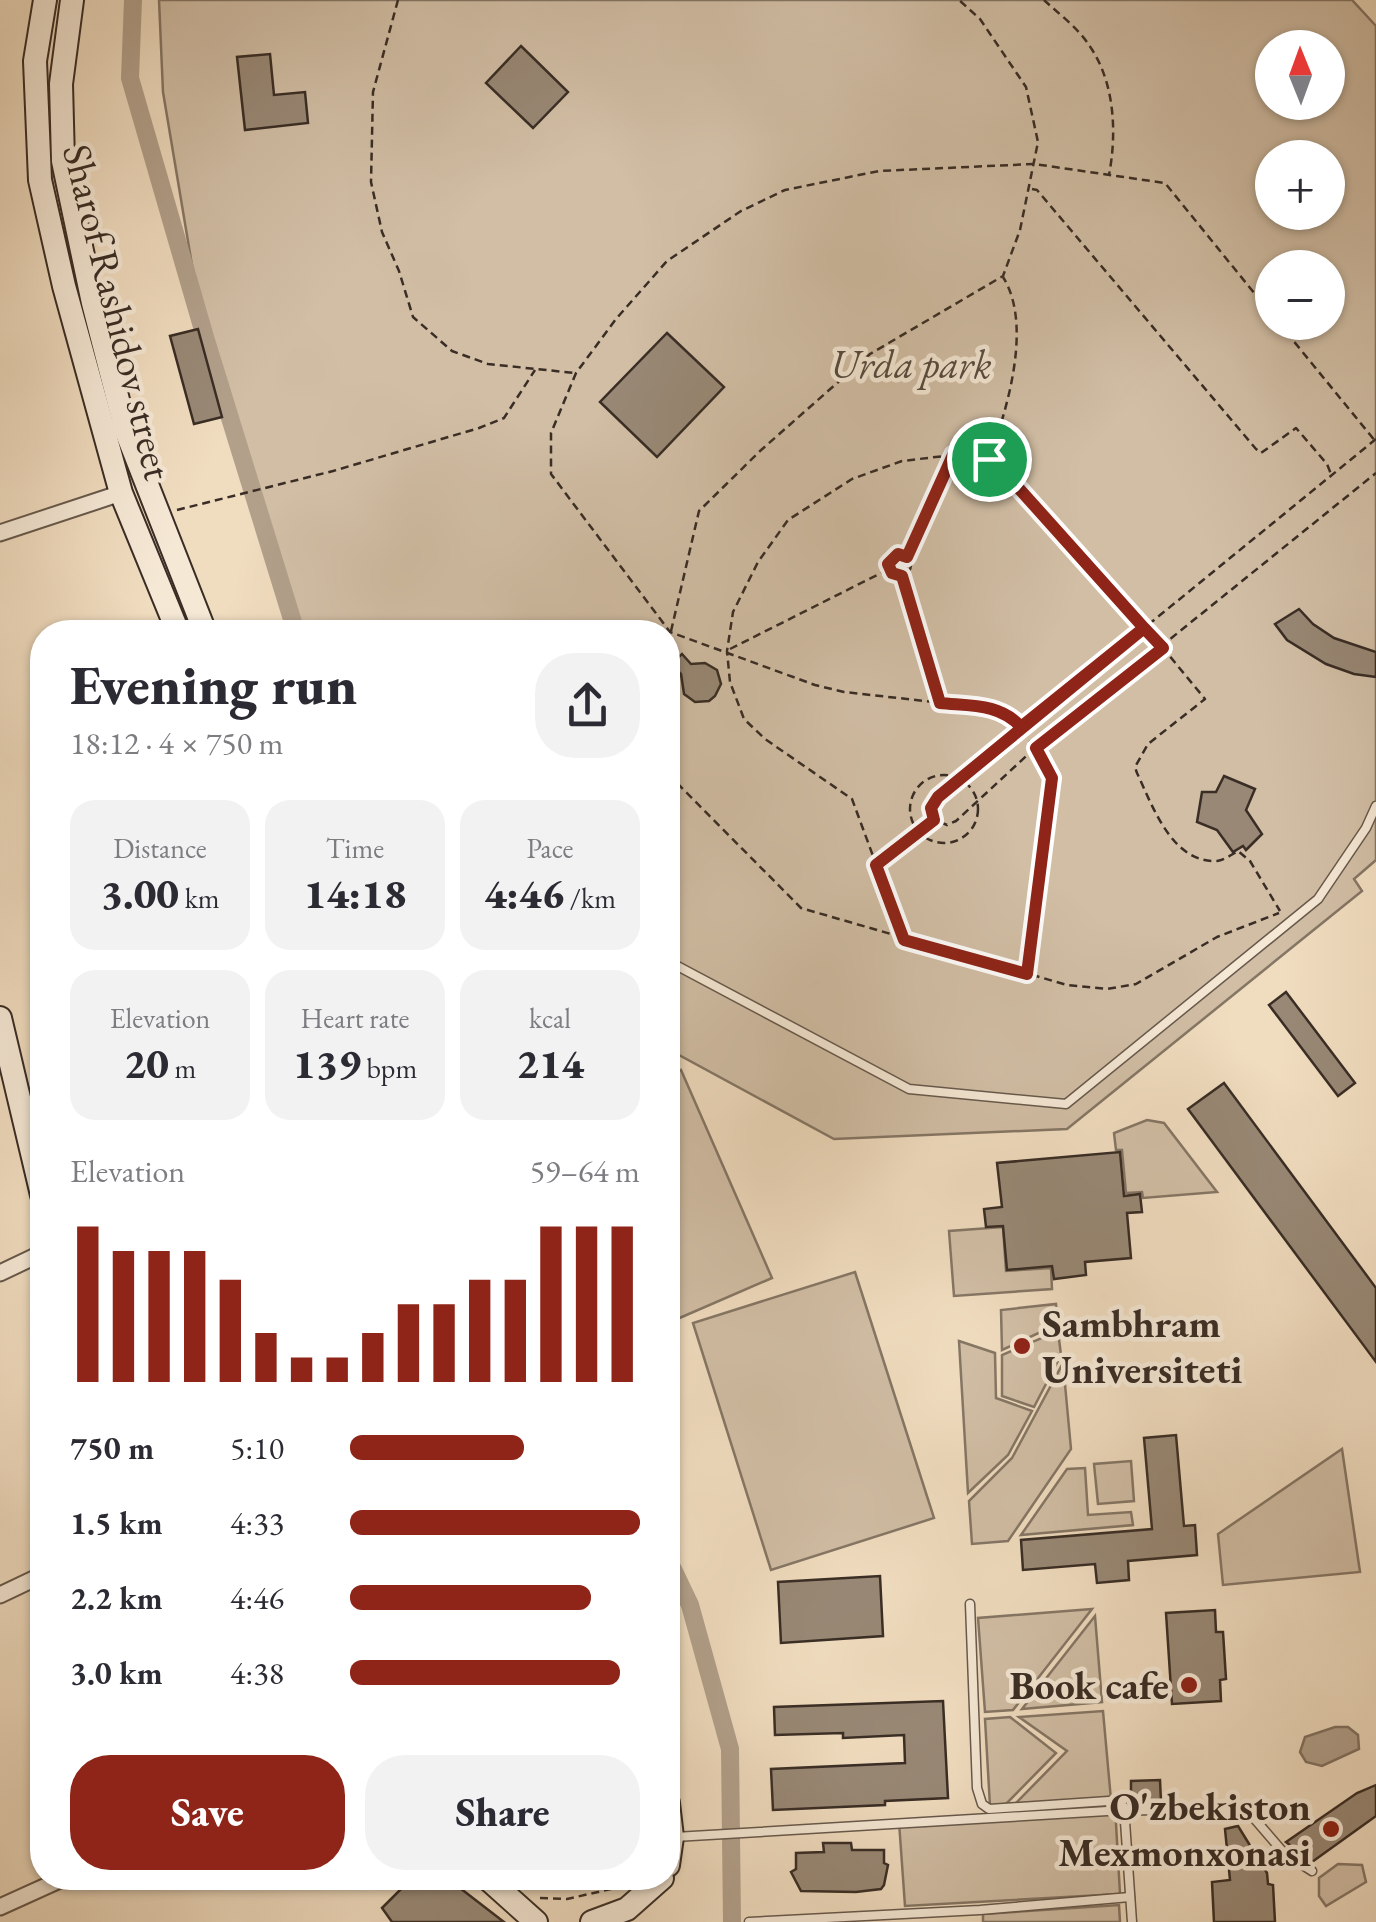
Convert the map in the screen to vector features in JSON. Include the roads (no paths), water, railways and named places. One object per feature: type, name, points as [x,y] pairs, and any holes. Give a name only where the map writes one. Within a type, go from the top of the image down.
[{"type":"street","name":"Sharof Rashidov street","points":[[46,0],[35,61],[40,180],[64,286],[121,493],[173,620]]},
{"type":"street","points":[[72,0],[61,84],[63,160],[93,303],[126,431],[200,620]]},
{"type":"street","points":[[0,534],[146,485]]},
{"type":"street","points":[[0,1018],[30,1144]]},
{"type":"street","points":[[0,1273],[30,1258]]},
{"type":"street","points":[[0,1595],[30,1581]]},
{"type":"street","points":[[0,1907],[38,1890]]},
{"type":"street","points":[[500,1890],[532,1918]]},
{"type":"street","points":[[592,1922],[627,1909],[648,1890]]},
{"type":"lane","points":[[680,968],[909,1089],[1066,1104],[1318,898],[1366,828],[1376,806]]},
{"type":"lane","points":[[970,1604],[977,1788],[982,1804],[989,1810],[1124,1806],[1252,1816],[1284,1853],[1312,1871]]},
{"type":"lane","points":[[680,1833],[1124,1806]]},
{"type":"lane","points":[[1124,1806],[1132,1922]]},
{"type":"lane","points":[[748,1922],[980,1910],[1130,1897]]},
{"type":"waterway","points":[[133,0],[130,78],[292,620]]},
{"type":"waterway","points":[[680,1584],[690,1605],[730,1749],[732,1922]]},
{"type":"place","name":"Sambhram Universiteti","points":[[1022,1346]]},
{"type":"place","name":"Book cafe","points":[[1189,1685]]},
{"type":"place","name":"O'zbekiston Mexmonxonasi","points":[[1331,1829]]},
{"type":"park label","name":"Urda park","points":[[911,364]]}]
